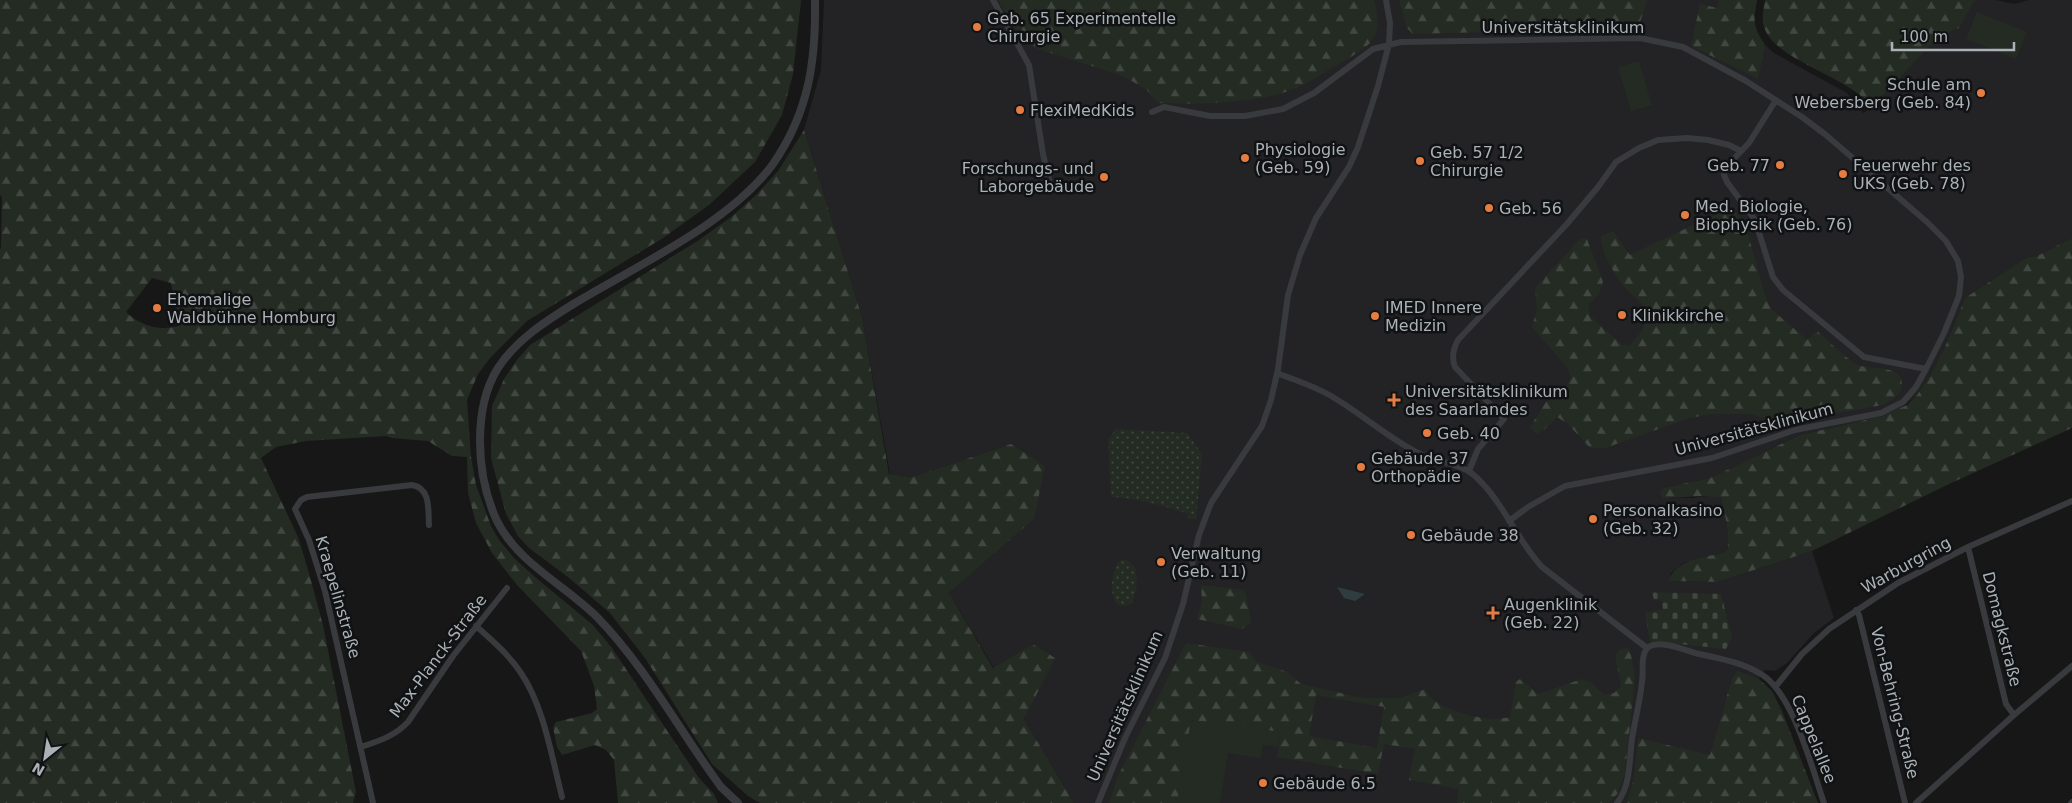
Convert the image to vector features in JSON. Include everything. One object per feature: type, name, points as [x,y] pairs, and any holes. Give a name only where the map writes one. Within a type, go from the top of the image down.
[{"type":"street","points":[[738,803],[721,787],[710,773],[616,638],[596,616],[531,563],[507,537],[490,504],[484,486],[480,455],[483,404],[498,369],[523,339],[542,324],[724,213],[749,191],[772,165],[788,139],[808,92],[815,41],[815,0]]},
{"type":"street","points":[[993,0],[1029,65],[1043,154],[1051,188]]},
{"type":"street","name":"Universitätsklinikum","points":[[1098,803],[1121,746],[1165,658],[1183,604],[1196,543],[1204,519],[1211,503],[1258,433],[1271,400],[1277,373],[1288,295],[1300,255],[1316,218],[1350,167],[1358,147],[1389,44],[1390,23],[1386,0]]},
{"type":"street","name":"Universitätsklinikum","points":[[1152,112],[1164,107],[1210,116],[1245,116],[1283,109],[1314,93],[1373,49],[1389,44],[1640,38],[1683,48],[1746,81],[1776,100],[1826,135],[1927,222],[1946,241],[1958,261],[1961,277],[1959,296],[1944,333],[1926,369],[1916,386],[1903,402],[1881,413],[1795,430],[1712,458],[1576,483],[1555,491],[1509,521]]},
{"type":"street","points":[[1776,100],[1749,142],[1726,167],[1724,175],[1727,182],[1755,220],[1773,277],[1782,290],[1864,357],[1926,369]]},
{"type":"street","points":[[1469,471],[1478,449],[1504,419],[1455,367],[1452,360],[1453,349],[1458,340],[1566,225],[1616,162],[1638,148],[1658,140],[1687,138],[1708,140],[1729,145],[1741,151]]},
{"type":"street","points":[[1277,373],[1312,386],[1336,399],[1390,437],[1419,454],[1469,471],[1483,485],[1529,552],[1542,567],[1647,648]]},
{"type":"street","name":"Kraepelinstraße","points":[[373,803],[325,590],[295,509],[301,500],[307,497],[412,485],[421,488],[427,497],[429,525]]},
{"type":"street","name":"Warburgring","points":[[1776,686],[1815,640],[1856,610],[1898,583],[1968,547],[2072,501]]},
{"type":"street","name":"Domagkstraße","points":[[1968,547],[2006,704],[2014,715]]},
{"type":"street","name":"Max-Planck-Straße","points":[[361,747],[389,737],[404,726],[418,710],[443,670],[507,588]]},
{"type":"street","name":"Von-Behring-Straße","points":[[1856,610],[1859,615],[1905,803]]},
{"type":"street","points":[[476,626],[508,656],[522,674],[532,692],[539,711],[562,797]]},
{"type":"street","points":[[1618,803],[1624,791],[1628,775],[1632,738],[1642,682],[1643,655],[1647,648],[1655,644],[1661,644],[1743,666],[1760,673],[1776,686]]},
{"type":"street","points":[[1916,803],[2072,666]]},
{"type":"street","name":"Cappelallee","points":[[1776,686],[1790,709],[1824,803]]},
{"type":"shaded area","name":"Universitätsklinikum des Saarlandes","points":[[824,0],[1757,0],[1754,18],[1756,31],[1765,45],[1774,53],[1847,93],[1863,113],[1872,107],[1928,48],[1959,27],[1974,2],[1978,0],[1996,0],[2014,4],[2029,0],[2072,0],[2072,238],[2037,256],[2027,257],[1965,298],[1945,347],[1931,374],[1917,395],[1899,410],[1883,416],[1800,435],[1710,478],[1663,488],[1663,498],[1709,496],[1721,498],[1727,525],[1728,549],[1723,553],[1683,563],[1671,573],[1668,581],[1718,582],[1812,551],[1834,618],[1814,633],[1787,663],[1775,671],[1765,670],[1759,679],[1737,670],[1732,678],[1710,756],[1638,739],[1633,781],[1626,803],[1074,803],[1024,719],[1033,644],[994,668],[949,593],[1034,519],[1011,444],[912,477],[890,474],[862,317],[804,130],[821,70]]},
{"type":"shaded area","points":[[1337,587],[1365,594],[1355,601],[1344,598]]},
{"type":"green space","points":[[0,0],[801,0],[793,74],[782,115],[755,162],[709,205],[663,238],[527,321],[491,357],[478,374],[467,400],[471,457],[476,485],[491,526],[499,540],[515,559],[593,625],[612,648],[699,778],[714,794],[718,803],[618,803],[614,760],[606,750],[595,745],[562,755],[557,747],[553,727],[556,722],[592,713],[597,709],[594,686],[581,651],[517,585],[492,553],[476,523],[468,493],[467,457],[452,456],[428,441],[386,436],[306,441],[276,447],[261,458],[298,537],[323,625],[356,792],[353,803],[0,803],[0,249],[2,198],[0,195]],"holes":[[[152,278],[171,283],[179,326],[164,328],[150,326],[138,321],[126,312]]]},
{"type":"green space","points":[[998,0],[1374,0],[1377,25],[1371,42],[1365,48],[1297,88],[1262,98],[1245,100],[1189,104],[1158,103],[1147,90],[1123,76],[1035,48],[1020,36]]},
{"type":"green space","points":[[1399,0],[1647,0],[1639,26],[1630,28],[1413,34],[1407,28]]},
{"type":"green space","points":[[1719,0],[1757,0],[1755,24],[1765,45],[1758,79],[1691,46],[1700,4],[1717,8]]},
{"type":"green space","points":[[1765,0],[1978,0],[1974,2],[1959,28],[1950,32],[1928,48],[1872,107],[1847,86],[1797,59],[1771,39],[1763,24]]},
{"type":"green space","points":[[1977,12],[2027,32],[2016,59],[1966,39]]},
{"type":"green space","points":[[1639,61],[1652,105],[1631,111],[1618,67]]},
{"type":"green space","points":[[804,130],[862,317],[889,474],[912,477],[1011,444],[1045,466],[1034,519],[949,593],[993,668],[1033,644],[1055,658],[1024,719],[1074,803],[760,803],[748,796],[712,764],[645,658],[610,613],[568,577],[529,548],[518,536],[506,514],[491,458],[492,406],[504,379],[516,361],[530,345],[699,240],[731,217],[756,195],[778,171]]},
{"type":"green space","points":[[1731,207],[1745,224],[1765,295],[1771,309],[1807,340],[1817,331],[1856,364],[1890,370],[1896,373],[1900,377],[1902,384],[1898,395],[1882,405],[1788,422],[1772,422],[1753,414],[1711,414],[1690,418],[1605,448],[1590,448],[1568,424],[1557,417],[1544,430],[1536,434],[1530,427],[1546,402],[1565,390],[1571,377],[1567,367],[1532,327],[1537,309],[1535,288],[1581,238],[1587,239],[1603,282],[1599,294],[1588,306],[1590,316],[1622,345],[1630,345],[1644,325],[1647,316],[1646,311],[1614,273],[1603,250],[1601,236],[1613,231],[1630,255]]},
{"type":"green space","points":[[2072,238],[2072,428],[1949,484],[1812,551],[1718,582],[1668,581],[1677,568],[1684,564],[1699,558],[1723,553],[1728,549],[1727,525],[1721,498],[1700,496],[1663,498],[1660,493],[1663,488],[1710,478],[1800,435],[1883,416],[1907,405],[1917,395],[1931,374],[1945,347],[1965,298],[2027,257],[2037,256]]},
{"type":"green space","points":[[1116,429],[1187,433],[1202,454],[1196,520],[1188,518],[1189,514],[1160,505],[1111,497],[1108,439]]},
{"type":"green space","points":[[1121,560],[1127,560],[1136,568],[1137,581],[1133,601],[1129,605],[1124,606],[1117,604],[1114,600],[1112,588],[1113,575]]},
{"type":"green space","points":[[1201,585],[1245,590],[1251,623],[1242,629],[1197,619],[1202,602]]},
{"type":"green space","points":[[1652,592],[1721,594],[1732,637],[1726,649],[1650,641],[1645,613],[1663,609],[1661,599],[1654,600]]},
{"type":"green space","points":[[1186,643],[1249,652],[1257,662],[1287,672],[1301,684],[1362,698],[1400,698],[1425,689],[1435,701],[1451,709],[1471,716],[1492,719],[1510,717],[1516,682],[1520,679],[1538,694],[1582,679],[1590,682],[1605,695],[1614,693],[1621,686],[1615,655],[1621,649],[1628,648],[1631,655],[1635,677],[1625,773],[1618,793],[1609,803],[1457,803],[1459,789],[1409,780],[1415,749],[1384,744],[1378,774],[1277,757],[1281,732],[1191,720],[1177,803],[1109,803],[1118,776]],"holes":[[[1316,695],[1384,707],[1377,748],[1309,736]]]},
{"type":"green space","points":[[1737,670],[1759,679],[1772,691],[1782,711],[1818,803],[1626,803],[1633,781],[1638,738],[1710,755],[1732,678]]},
{"type":"green space","points":[[1191,720],[1281,732],[1278,747],[1263,745],[1261,758],[1228,753],[1220,803],[1177,803]]},
{"type":"place","name":"Geb. 65 Experimentelle Chirurgie","points":[[977,27]]},
{"type":"place","name":"Schule am Webersberg (Geb. 84)","points":[[1981,93]]},
{"type":"place","name":"FlexiMedKids","points":[[1020,110]]},
{"type":"place","name":"Physiologie (Geb. 59)","points":[[1245,158]]},
{"type":"place","name":"Geb. 57 1/2 Chirurgie","points":[[1420,161]]},
{"type":"place","name":"Geb. 77","points":[[1780,165]]},
{"type":"place","name":"Feuerwehr des UKS (Geb. 78)","points":[[1843,174]]},
{"type":"place","name":"Forschungs- und Laborgebäude","points":[[1104,177]]},
{"type":"place","name":"Geb. 56","points":[[1489,208]]},
{"type":"place","name":"Med. Biologie, Biophysik (Geb. 76)","points":[[1685,215]]},
{"type":"place","name":"Ehemalige Waldbühne Homburg","points":[[157,308]]},
{"type":"place","name":"Klinikkirche","points":[[1622,315]]},
{"type":"place","name":"IMED Innere Medizin","points":[[1375,316]]},
{"type":"place","name":"Universitätsklinikum des Saarlandes","points":[[1394,400]]},
{"type":"place","name":"Geb. 40","points":[[1427,433]]},
{"type":"place","name":"Gebäude 37 Orthopädie","points":[[1361,467]]},
{"type":"place","name":"Personalkasino (Geb. 32)","points":[[1593,519]]},
{"type":"place","name":"Gebäude 38","points":[[1411,535]]},
{"type":"place","name":"Verwaltung (Geb. 11)","points":[[1161,562]]},
{"type":"place","name":"Augenklinik (Geb. 22)","points":[[1493,613]]},
{"type":"place","name":"Gebäude 6.5","points":[[1263,783]]}]
